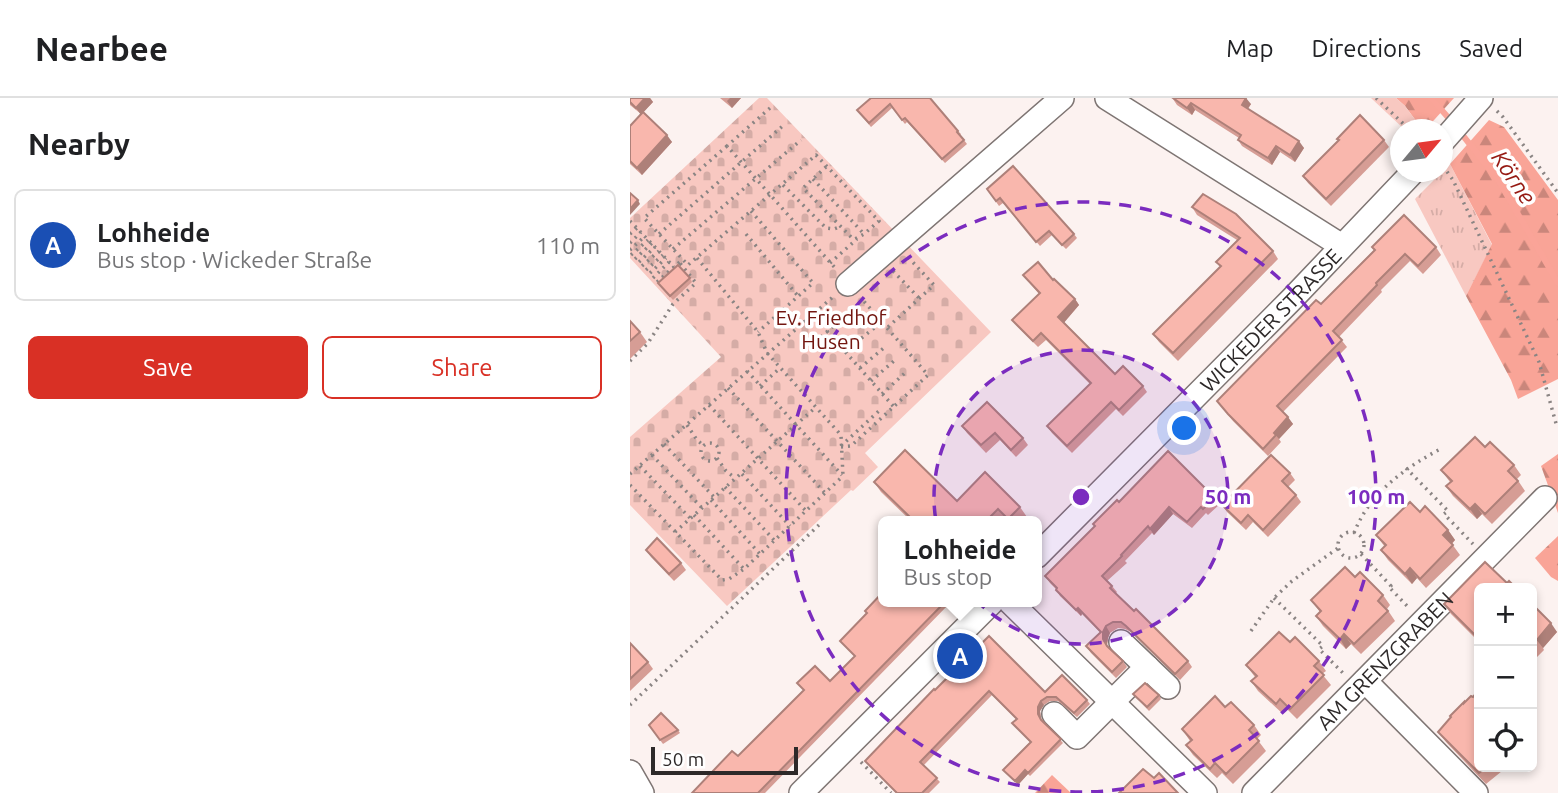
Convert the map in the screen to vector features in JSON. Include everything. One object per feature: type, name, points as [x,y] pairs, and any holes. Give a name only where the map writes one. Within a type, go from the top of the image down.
[{"type":"street","points":[[848,284],[1062,98]]},
{"type":"street","points":[[1107,98],[1341,247]]},
{"type":"street","points":[[1453,132],[1483,103]]},
{"type":"street","name":"WICKEDER STRASSE","points":[[1042,551],[1403,182]]},
{"type":"street","name":"AM GRENZGRABEN","points":[[1254,793],[1545,498]]},
{"type":"street","points":[[801,793],[987,607]]},
{"type":"street","points":[[1015,607],[1205,793]]},
{"type":"street","points":[[1121,642],[1168,687]]},
{"type":"street","points":[[1054,714],[1077,737],[1147,667]]},
{"type":"street","points":[[1362,684],[1476,793]]},
{"type":"street","points":[[630,772],[642,793]]},
{"type":"path","points":[[1376,98],[1398,119]]},
{"type":"path","points":[[1483,103],[1503,117],[1558,193]]},
{"type":"path","points":[[630,361],[648,343],[673,304],[696,283],[673,249],[644,218],[770,108]]},
{"type":"path","points":[[659,234],[785,124]]},
{"type":"path","points":[[673,249],[801,140]]},
{"type":"path","points":[[727,146],[928,375],[851,446],[841,446]]},
{"type":"path","points":[[681,261],[688,265],[816,155],[879,221],[830,263]]},
{"type":"path","points":[[795,195],[827,166]]},
{"type":"path","points":[[813,179],[864,234]]},
{"type":"path","points":[[1453,180],[1539,362],[1557,427]]},
{"type":"path","points":[[783,184],[826,228],[839,227]]},
{"type":"path","points":[[803,188],[839,227],[855,239],[859,237]]},
{"type":"path","points":[[751,211],[813,283],[758,332]]},
{"type":"path","points":[[648,222],[653,278]]},
{"type":"path","points":[[630,234],[648,240],[674,267]]},
{"type":"path","points":[[746,234],[798,296]]},
{"type":"path","points":[[630,243],[648,240]]},
{"type":"path","points":[[630,250],[648,240]]},
{"type":"path","points":[[641,264],[648,240]]},
{"type":"path","points":[[641,264],[648,240]]},
{"type":"path","points":[[641,264],[648,240]]},
{"type":"path","points":[[887,250],[919,299]]},
{"type":"path","points":[[887,250],[934,285],[887,328]]},
{"type":"path","points":[[696,258],[758,332],[767,353],[841,435],[843,476]]},
{"type":"path","points":[[657,282],[681,261]]},
{"type":"path","points":[[630,474],[848,284]]},
{"type":"path","points":[[821,337],[850,312]]},
{"type":"path","points":[[845,351],[882,322]]},
{"type":"path","points":[[827,331],[894,407]]},
{"type":"path","points":[[860,368],[885,347]]},
{"type":"path","points":[[871,381],[895,360]]},
{"type":"path","points":[[760,386],[780,368]]},
{"type":"path","points":[[747,371],[843,476]]},
{"type":"path","points":[[883,394],[906,372]]},
{"type":"path","points":[[728,388],[825,493]]},
{"type":"path","points":[[709,405],[806,511]]},
{"type":"path","points":[[674,532],[816,407]]},
{"type":"path","points":[[841,446],[881,409]]},
{"type":"path","points":[[687,425],[704,446]]},
{"type":"path","points":[[713,443],[718,446],[720,452],[716,458],[703,460],[701,453],[704,446],[713,443]]},
{"type":"path","points":[[664,444],[760,554]]},
{"type":"path","points":[[1354,533],[1364,512],[1381,491],[1406,468],[1441,448]]},
{"type":"path","points":[[652,455],[702,508]]},
{"type":"path","points":[[716,458],[735,478]]},
{"type":"path","points":[[640,466],[744,569]]},
{"type":"path","points":[[1406,468],[1448,511],[1444,514],[1487,557]]},
{"type":"path","points":[[741,473],[790,526]]},
{"type":"path","points":[[630,485],[722,580],[729,579],[744,569],[843,476]]},
{"type":"path","points":[[725,487],[775,541]]},
{"type":"path","points":[[630,705],[820,524]]},
{"type":"path","points":[[1251,631],[1274,598],[1338,548],[1343,536],[1354,533],[1362,538],[1363,550],[1354,558],[1342,555],[1338,548]]},
{"type":"path","points":[[1361,554],[1423,622]]},
{"type":"path","points":[[1274,598],[1323,646],[1319,649],[1362,684]]},
{"type":"path","points":[[858,760],[891,793]]},
{"type":"green space","name":"Ev. Friedhof Husen","points":[[759,98],[767,98],[991,332],[865,453],[878,467],[727,606],[630,505],[630,437],[721,357],[630,258],[630,218]]},
{"type":"green space","points":[[1371,98],[1396,98],[1415,119],[1393,119]]},
{"type":"green space","points":[[1396,98],[1454,98],[1435,119],[1415,119]]},
{"type":"green space","points":[[1489,120],[1504,127],[1558,200],[1558,379],[1518,399],[1511,380],[1466,296],[1492,244],[1453,170],[1453,161]]},
{"type":"green space","points":[[1453,170],[1492,245],[1466,296],[1415,199],[1432,182],[1453,182]]},
{"type":"green space","points":[[1558,454],[1558,513],[1541,466]]},
{"type":"green space","points":[[1558,536],[1558,581],[1551,577],[1535,558]]},
{"type":"green space","points":[[1052,775],[1071,793],[1035,793]]},
{"type":"building","points":[[630,98],[645,98],[636,108]]},
{"type":"building","points":[[871,98],[930,98],[964,140],[942,159],[905,118],[902,120],[890,104],[869,123],[857,110]]},
{"type":"building","points":[[1173,98],[1246,98],[1242,105],[1299,141],[1290,155],[1276,146],[1268,158],[1238,140],[1241,135],[1191,103],[1187,108]]},
{"type":"building","points":[[643,112],[667,135],[637,168],[630,161],[630,126]]},
{"type":"building","points":[[1360,115],[1384,140],[1326,199],[1303,176]]},
{"type":"building","points":[[1013,166],[1074,234],[1062,245],[1049,231],[1036,242],[1000,198],[996,201],[987,189]]},
{"type":"building","points":[[630,193],[638,200],[630,209]]},
{"type":"building","points":[[1203,194],[1236,214],[1273,251],[1173,353],[1153,334],[1221,266],[1216,262],[1240,238],[1192,207]]},
{"type":"building","points":[[1404,215],[1436,247],[1418,266],[1405,254],[1333,331],[1342,340],[1277,406],[1288,417],[1263,449],[1217,401],[1316,300],[1321,304],[1375,250],[1372,247]]},
{"type":"building","points":[[1038,262],[1053,280],[1075,299],[1058,317],[1115,374],[1123,366],[1143,386],[1119,410],[1111,402],[1067,446],[1047,426],[1091,383],[1041,333],[1033,341],[1012,320],[1040,293],[1023,275]]},
{"type":"building","points":[[678,265],[690,278],[670,296],[658,283]]},
{"type":"building","points":[[630,321],[640,332],[630,341]]},
{"type":"building","points":[[987,402],[1023,438],[1011,450],[995,433],[981,445],[962,426]]},
{"type":"building","points":[[1475,437],[1485,447],[1490,442],[1514,465],[1508,471],[1518,481],[1485,514],[1475,504],[1470,509],[1446,486],[1452,481],[1441,470]]},
{"type":"building","points":[[905,450],[957,501],[985,472],[1020,507],[1011,516],[1005,516],[998,509],[991,516],[909,516],[874,482]]},
{"type":"building","points":[[1168,451],[1215,498],[1203,509],[1201,507],[1187,522],[1169,507],[1102,576],[1112,586],[1110,588],[1134,611],[1136,609],[1188,661],[1175,674],[1126,626],[1121,622],[1113,622],[1106,626],[1103,639],[1123,661],[1112,672],[1086,646],[1101,632],[1056,590],[1045,576],[1095,526],[1093,524],[1117,500],[1119,502]]},
{"type":"building","points":[[1271,455],[1290,473],[1282,481],[1296,495],[1263,530],[1248,515],[1241,523],[1222,505]]},
{"type":"building","points":[[1410,502],[1420,512],[1425,506],[1448,530],[1443,535],[1453,545],[1420,579],[1410,568],[1405,574],[1381,550],[1386,545],[1376,535]]},
{"type":"building","points":[[657,538],[681,563],[669,574],[646,550]]},
{"type":"building","points":[[1485,562],[1507,583],[1474,583],[1474,634],[1444,604]]},
{"type":"building","points":[[1345,567],[1355,577],[1360,572],[1383,595],[1378,601],[1388,611],[1354,644],[1344,634],[1340,639],[1316,616],[1321,611],[1311,600]]},
{"type":"building","points":[[878,597],[878,607],[940,607],[758,793],[692,793],[732,751],[738,756],[804,690],[797,683],[815,666],[830,681],[855,656],[840,641],[867,613],[865,611]]},
{"type":"building","points":[[1537,609],[1551,623],[1537,640]]},
{"type":"building","points":[[1279,632],[1290,642],[1295,637],[1319,661],[1314,666],[1324,675],[1290,709],[1280,699],[1276,704],[1251,681],[1257,676],[1246,665]]},
{"type":"building","points":[[989,636],[1045,692],[1062,675],[1087,700],[1074,713],[1056,697],[1047,697],[1041,701],[1038,714],[1041,720],[1061,739],[1028,773],[1025,770],[1015,781],[1003,770],[1031,742],[1012,723],[1017,719],[989,691],[920,762],[937,778],[922,793],[897,793],[865,761]]},
{"type":"building","points":[[630,643],[648,662],[630,679]]},
{"type":"building","points":[[1145,683],[1159,695],[1147,707],[1133,694]]},
{"type":"building","points":[[1215,696],[1225,707],[1231,702],[1254,725],[1249,730],[1259,741],[1226,774],[1215,763],[1210,769],[1186,745],[1192,740],[1182,729]]},
{"type":"building","points":[[1473,697],[1474,768],[1438,732],[1450,716]]},
{"type":"building","points":[[661,713],[678,730],[660,740],[649,725]]},
{"type":"building","points":[[1143,769],[1154,778],[1159,773],[1178,793],[1119,793]]},
{"type":"waterway","name":"Körne","points":[[1431,98],[1449,119]]},
{"type":"waterway","name":"Körne","points":[[1460,132],[1497,178],[1558,283]]},
{"type":"place","name":"Lohheide","points":[[960,656]]}]
